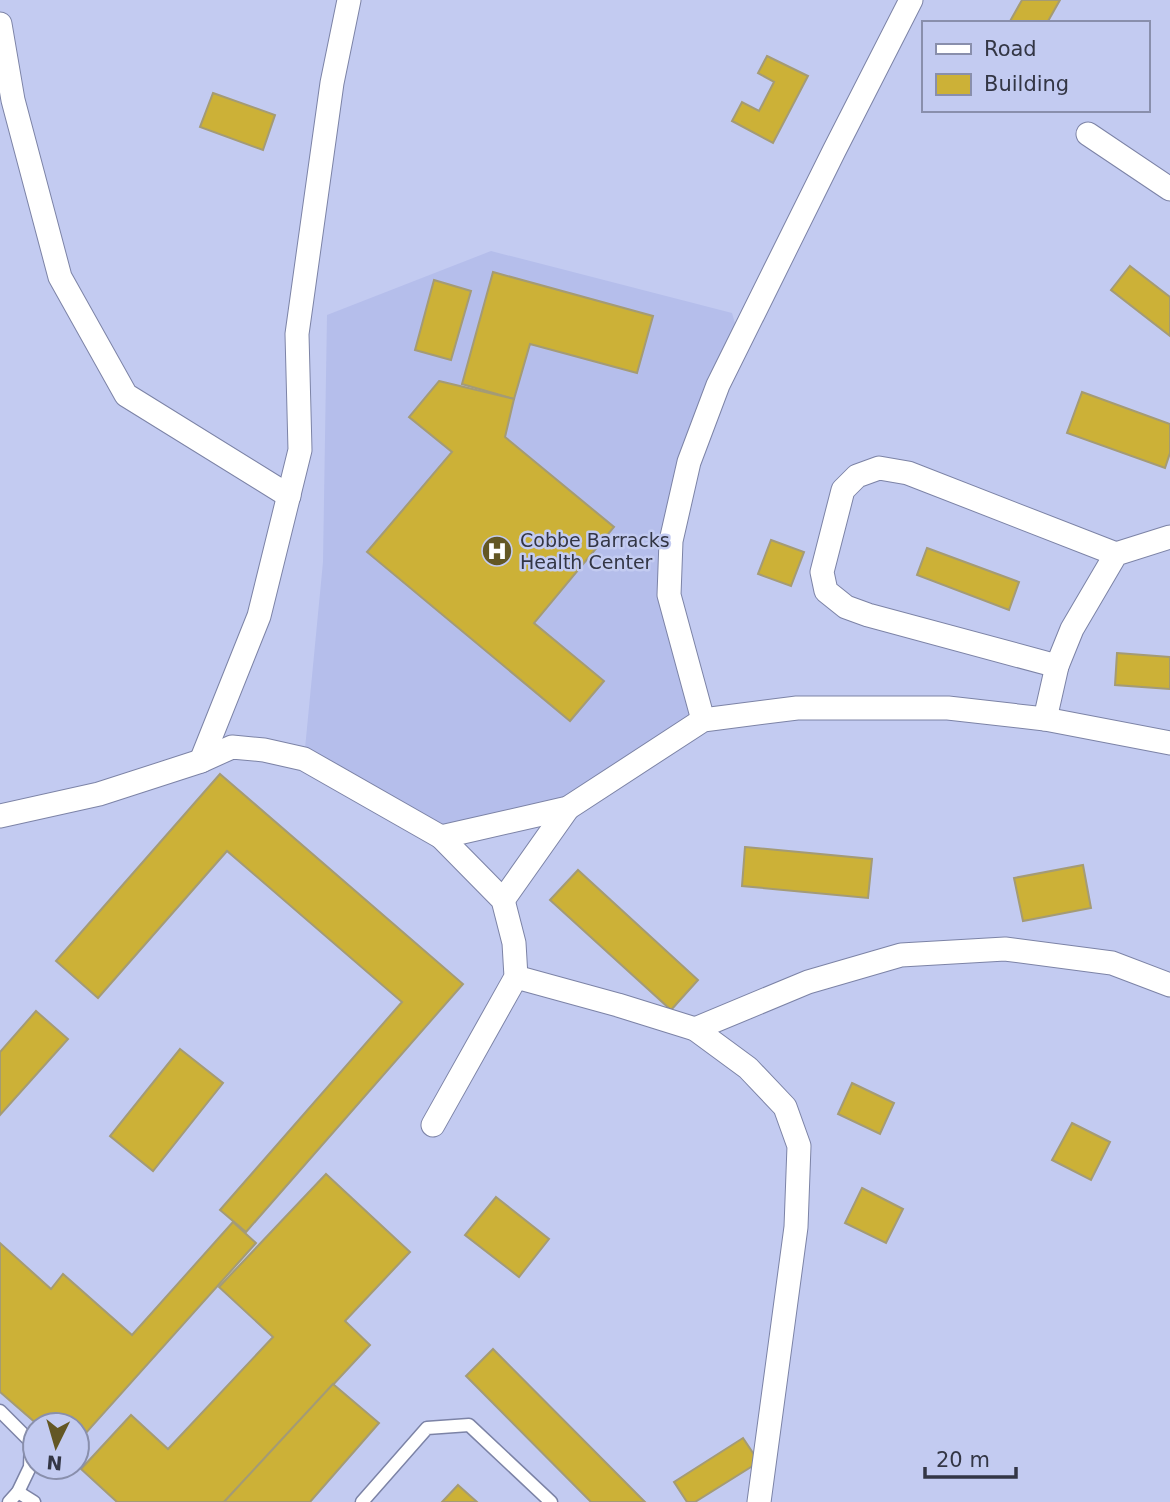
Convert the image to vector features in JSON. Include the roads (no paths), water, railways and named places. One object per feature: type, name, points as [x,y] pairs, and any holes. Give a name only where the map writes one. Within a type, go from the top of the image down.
[{"type":"street","points":[[201,761],[259,616],[300,450],[297,334],[332,83],[349,0]]},
{"type":"street","points":[[703,720],[669,595],[671,541],[689,462],[718,385],[911,0]]},
{"type":"street","points":[[0,24],[13,100],[60,277],[126,395],[289,496]]},
{"type":"street","points":[[1088,134],[1170,189]]},
{"type":"street","points":[[1057,666],[845,607],[826,591],[822,572],[843,490],[857,477],[879,468],[908,473],[1116,554],[1170,537]]},
{"type":"street","points":[[1045,719],[1057,666],[1072,629],[1116,554]]},
{"type":"street","points":[[441,837],[568,808],[703,720],[797,708],[947,708],[1045,719],[1170,743]]},
{"type":"street","points":[[0,816],[99,794],[201,761],[232,747],[264,750],[304,759],[441,837],[503,900],[514,943],[516,977],[433,1125]]},
{"type":"street","points":[[503,900],[568,808]]},
{"type":"street","points":[[695,1030],[808,982],[901,956],[1005,949],[1112,963],[1170,985]]},
{"type":"street","points":[[516,977],[618,1005],[695,1030],[748,1069],[785,1107],[799,1146],[796,1227],[760,1502]]},
{"type":"lane","points":[[0,1411],[30,1442],[30,1467],[14,1497],[34,1502]]},
{"type":"lane","points":[[362,1502],[426,1427],[469,1425],[551,1502]]},
{"type":"place","name":"Cobbe Barracks Health Center","points":[[497,551]]}]
